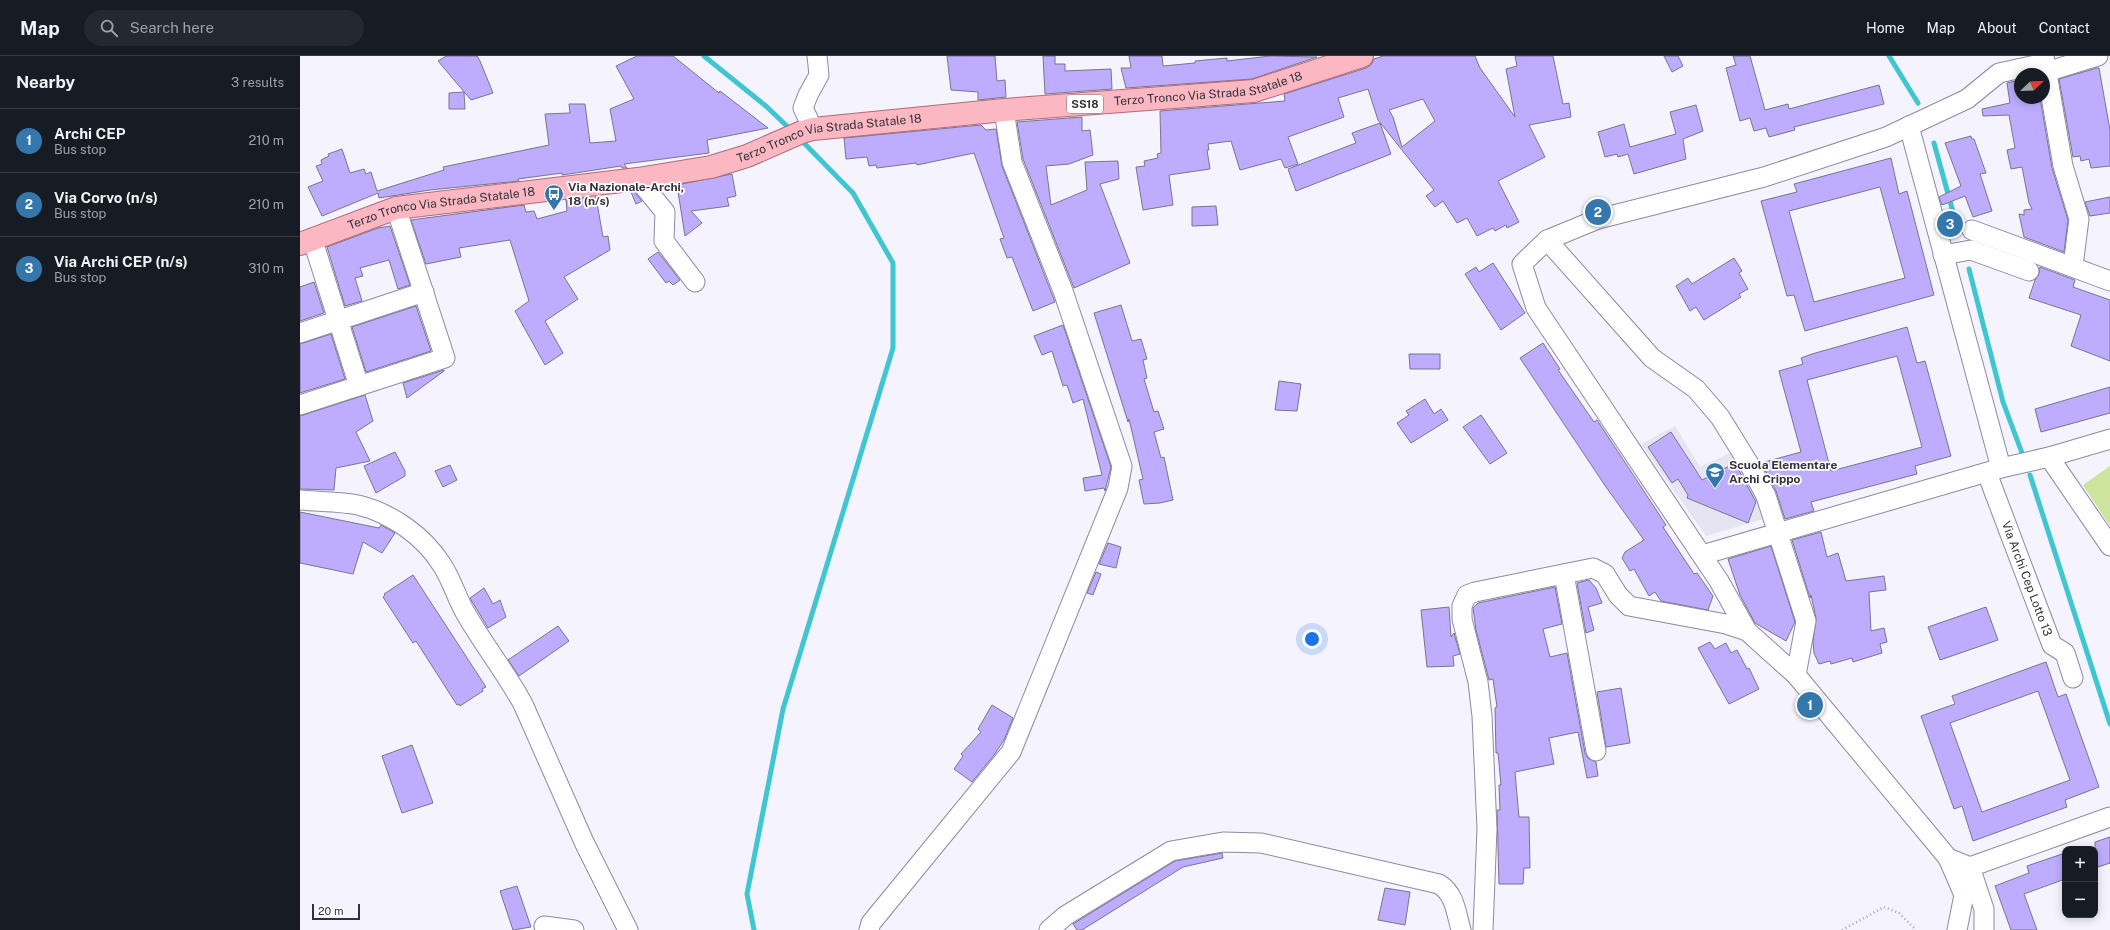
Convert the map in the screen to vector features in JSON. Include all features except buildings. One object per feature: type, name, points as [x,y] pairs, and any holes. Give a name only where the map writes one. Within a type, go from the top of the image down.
[{"type":"main road","name":"Terzo Tronco Via Strada Statale 18","points":[[306,241],[396,208],[638,179],[710,167],[747,156],[808,131],[1004,110],[1254,92],[1362,56]]},
{"type":"street","points":[[808,131],[804,108],[808,95],[819,75],[817,56]]},
{"type":"street","points":[[1957,930],[1964,895],[1948,858],[1796,675],[1731,618],[1702,555],[1536,308],[1522,264],[1548,240],[1598,219],[1764,177],[1886,137],[1967,99],[1999,73],[2098,56]]},
{"type":"street","points":[[2045,64],[2063,166],[2079,219],[2073,266]]},
{"type":"street","points":[[869,930],[871,923],[1011,752],[1118,488],[1122,466],[1063,291],[1012,162],[1004,110]]},
{"type":"street","name":"Via Archi Cep Lotto 13","points":[[1909,126],[1943,255],[1994,470],[2052,645],[2065,653],[2073,678]]},
{"type":"street","points":[[638,179],[665,212],[664,241],[695,282]]},
{"type":"street","points":[[300,404],[445,358],[396,208]]},
{"type":"street","points":[[1972,230],[2073,266],[2110,281]]},
{"type":"street","points":[[1548,240],[1652,358],[1696,389],[1720,417],[1766,496],[1806,621],[1796,675]]},
{"type":"street","points":[[306,241],[339,322],[359,386]]},
{"type":"street","points":[[1943,255],[1971,250],[2030,271]]},
{"type":"street","points":[[300,333],[339,322],[424,292]]},
{"type":"street","points":[[1702,555],[1994,470],[2049,457],[2110,439]]},
{"type":"street","points":[[2049,457],[2110,546]]},
{"type":"street","points":[[300,500],[357,505],[379,512],[400,523],[421,539],[443,565],[466,613],[514,686],[584,842],[628,930]]},
{"type":"street","points":[[1483,930],[1487,829],[1482,716],[1478,682],[1462,619],[1462,606],[1467,595],[1593,568],[1605,574],[1618,595],[1629,606],[1731,618]]},
{"type":"street","points":[[1564,574],[1596,751]]},
{"type":"street","points":[[1948,858],[1970,867],[2110,817]]},
{"type":"street","points":[[1049,930],[1065,916],[1171,851],[1223,842],[1261,843],[1439,884],[1447,889],[1452,897],[1461,930]]},
{"type":"street","points":[[1970,867],[1984,909],[1984,930]]},
{"type":"street","points":[[544,926],[574,930]]},
{"type":"path","points":[[1842,930],[1884,907],[1900,913],[1916,930]]},
{"type":"shaded area","name":"Scuola Elementare Archi Crippo","points":[[1675,426],[1700,467],[1736,450],[1767,518],[1706,536],[1641,444]]},
{"type":"green space","points":[[2110,466],[2110,526],[2083,485]]},
{"type":"waterway","points":[[704,56],[767,107],[792,131]]},
{"type":"waterway","points":[[1889,56],[1918,103]]},
{"type":"waterway","points":[[754,930],[747,894],[783,709],[893,348],[893,263],[853,193],[799,138]]},
{"type":"waterway","points":[[1934,143],[1958,230]]},
{"type":"waterway","points":[[1969,269],[2003,402],[2022,453]]},
{"type":"waterway","points":[[2030,475],[2110,724]]},
{"type":"place","name":"Via Nazionale-Archi, 18 (n/s)","points":[[554,211]]},
{"type":"place","name":"Via Corvo (n/s)","points":[[1598,212]]},
{"type":"place","name":"Via Archi CEP (n/s)","points":[[1950,224]]},
{"type":"place","name":"Scuola Elementare Archi Crippo","points":[[1715,489]]},
{"type":"place","name":"Archi CEP","points":[[1810,705]]}]
